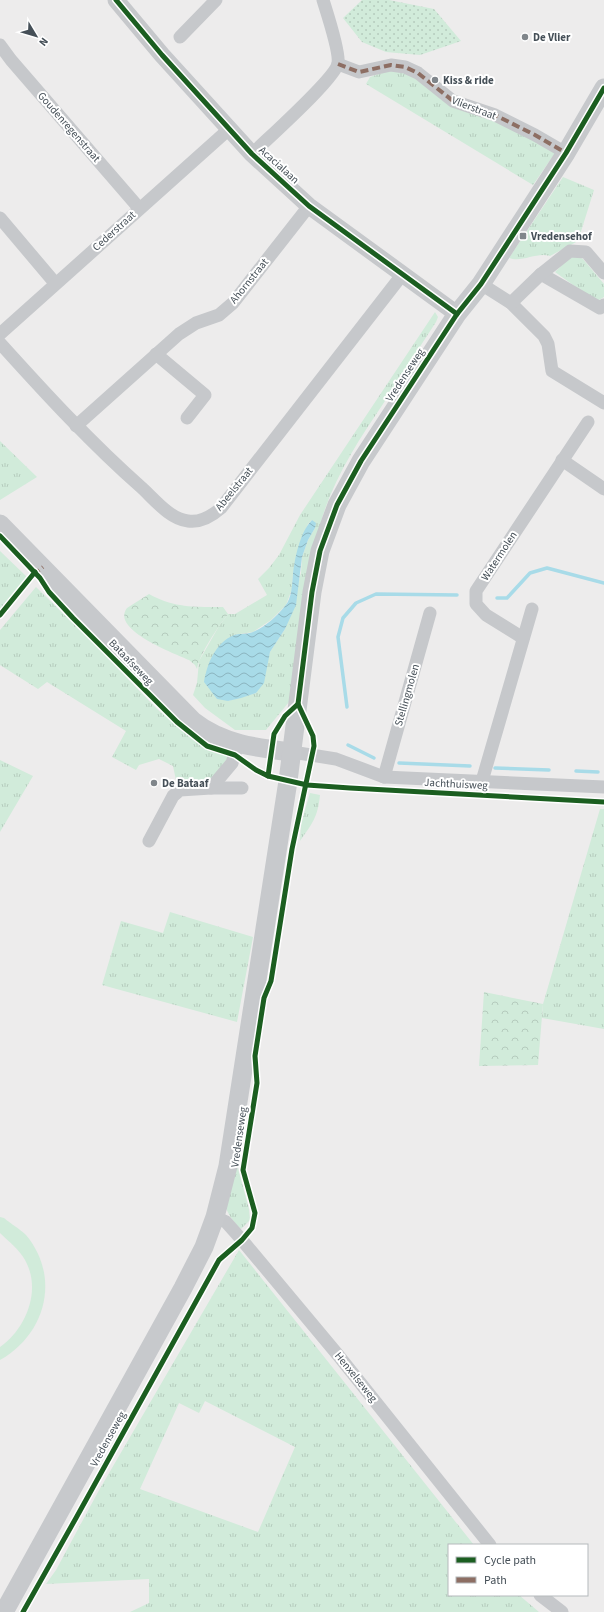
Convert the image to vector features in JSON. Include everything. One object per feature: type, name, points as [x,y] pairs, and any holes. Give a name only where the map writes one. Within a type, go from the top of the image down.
[{"type":"main road","name":"Vredenseweg","points":[[4,1612],[183,1288],[204,1247],[214,1217],[228,1166],[292,752],[312,592],[320,551],[335,512],[361,461],[457,314],[481,284],[566,153],[604,88]]},
{"type":"main road","name":"Bataafseweg","points":[[0,524],[193,721],[211,734],[238,744],[292,752]]},
{"type":"street","name":"Acacialaan","points":[[116,0],[228,130],[252,154],[309,206],[457,314]]},
{"type":"street","points":[[180,37],[216,0]]},
{"type":"street","points":[[252,154],[327,82],[338,64],[336,50],[323,0]]},
{"type":"street","name":"Goudenregenstraat","points":[[0,45],[11,60],[139,208]]},
{"type":"street","name":"Vlierstraat","points":[[338,64],[359,72],[391,65],[405,67],[418,73],[452,101],[495,115],[535,135],[566,153]]},
{"type":"street","name":"Cederstraat","points":[[0,334],[55,283],[228,130]]},
{"type":"street","name":"Ahornstraat","points":[[76,426],[179,334],[196,323],[218,315],[232,303],[309,206]]},
{"type":"street","points":[[0,218],[55,283]]},
{"type":"street","points":[[511,303],[541,274],[570,251],[586,252],[604,273]]},
{"type":"street","points":[[541,274],[600,308],[604,305]]},
{"type":"street","name":"Abeelstraat","points":[[0,343],[106,457],[172,515],[188,521],[212,516],[221,508],[402,275]]},
{"type":"street","points":[[481,284],[511,303],[544,336],[548,344],[552,371],[604,403]]},
{"type":"street","points":[[156,354],[205,396],[188,418]]},
{"type":"street","name":"Watermolen","points":[[523,638],[486,615],[476,604],[476,591],[588,422]]},
{"type":"street","points":[[562,460],[604,489]]},
{"type":"street","points":[[482,781],[532,610]]},
{"type":"street","name":"Stellingmolen","points":[[384,777],[430,613]]},
{"type":"street","points":[[211,788],[232,763],[238,744]]},
{"type":"street","name":"Jachthuisweg","points":[[292,752],[336,758],[384,777],[603,785]]},
{"type":"street","points":[[149,841],[173,796],[180,790],[242,788]]},
{"type":"street","name":"Henxelseweg","points":[[214,1217],[226,1222],[257,1258],[338,1355],[489,1544]]},
{"type":"street","points":[[541,1596],[562,1612]]},
{"type":"green space","points":[[362,0],[389,0],[434,9],[461,41],[420,55],[386,52],[362,42],[343,18]]},
{"type":"green space","points":[[390,70],[406,71],[555,153],[533,185],[366,84],[370,77]]},
{"type":"green space","points":[[563,177],[594,190],[578,241],[550,256],[540,255],[519,259],[509,258]]},
{"type":"green space","points":[[577,256],[583,259],[604,284],[604,297],[599,300],[594,300],[555,272],[569,258]]},
{"type":"green space","points":[[435,312],[438,317],[436,322],[355,447],[331,493],[325,509],[320,525],[289,702],[266,730],[235,730],[205,708],[193,695],[197,683],[199,661],[219,626],[228,614],[235,614],[267,595],[258,579],[279,555],[300,515]],"holes":[[[312,520],[315,528],[308,540],[302,557],[301,573],[285,629],[270,652],[256,693],[228,701],[207,686],[234,635],[253,632],[271,620],[286,605],[292,589],[293,573],[303,536],[308,524]]]},
{"type":"green space","points":[[0,441],[37,477],[0,500]]},
{"type":"green space","points":[[0,551],[27,577],[0,612]]},
{"type":"green space","points":[[36,587],[157,709],[204,747],[229,756],[210,782],[177,785],[173,766],[159,759],[139,765],[136,770],[112,757],[126,731],[47,682],[38,689],[0,665],[0,630]]},
{"type":"green space","points":[[149,594],[167,602],[185,606],[223,607],[228,614],[205,648],[197,669],[189,660],[159,647],[136,633],[128,625],[124,616],[127,608]]},
{"type":"green space","points":[[0,760],[33,776],[0,832]]},
{"type":"green space","points":[[310,793],[320,795],[318,809],[311,825],[300,841],[301,823]]},
{"type":"green space","points":[[600,809],[604,809],[604,1029],[542,1018],[543,1004]]},
{"type":"green space","points":[[170,912],[253,937],[237,1022],[102,985],[121,921],[163,933]]},
{"type":"green space","points":[[484,992],[543,1004],[538,1065],[479,1066]]},
{"type":"green space","points":[[234,1154],[249,1209],[250,1220],[241,1229],[229,1214],[224,1201],[227,1181]]},
{"type":"green space","points":[[0,1217],[4,1218],[26,1235],[37,1251],[43,1269],[45,1286],[43,1304],[38,1320],[16,1349],[0,1360],[0,1347],[17,1330],[29,1308],[32,1284],[30,1272],[23,1256],[0,1233]]},
{"type":"green space","points":[[239,1250],[473,1544],[448,1544],[448,1596],[520,1596],[539,1612],[130,1612],[149,1603],[149,1579],[46,1584],[56,1570],[98,1492]],"holes":[[[205,1401],[295,1447],[258,1532],[140,1489],[179,1403],[199,1413]]]},
{"type":"water","points":[[312,520],[316,523],[302,557],[296,605],[285,629],[270,652],[264,683],[256,693],[228,701],[217,699],[204,682],[207,668],[213,655],[227,639],[234,635],[250,633],[259,629],[271,620],[285,606],[290,595],[294,567],[301,538]]},
{"type":"waterway","points":[[497,598],[507,598],[530,573],[547,568],[604,583]]},
{"type":"waterway","points":[[347,707],[338,637],[343,618],[356,603],[376,594],[457,595]]},
{"type":"waterway","points":[[348,745],[374,758]]},
{"type":"waterway","points":[[399,763],[470,766]]},
{"type":"waterway","points":[[495,768],[549,770]]},
{"type":"waterway","points":[[576,771],[598,772]]},
{"type":"marked path","points":[[338,64],[359,72],[391,65],[405,67],[418,73],[453,101],[495,115],[535,135],[566,153]]},
{"type":"marked path","points":[[33,575],[43,567]]},
{"type":"cycle path","points":[[116,0],[162,55],[252,154],[309,206],[457,314]]},
{"type":"cycle path","points":[[23,1612],[219,1260],[242,1240],[252,1228],[255,1213],[243,1170],[257,1083],[255,1056],[264,998],[271,981],[292,849],[314,746],[313,736],[298,704],[312,592],[320,551],[337,505],[361,461],[457,314],[481,284],[566,153],[604,88]]},
{"type":"cycle path","points":[[0,536],[40,578],[49,592],[73,618],[177,722],[207,746],[235,755],[256,770],[268,776],[307,785],[604,802]]},
{"type":"cycle path","points":[[0,615],[35,572]]},
{"type":"cycle path","points":[[268,776],[274,734],[285,716],[298,704]]},
{"type":"place","name":"De Vlier","points":[[525,37]]},
{"type":"place","name":"Kiss & ride","points":[[435,80]]},
{"type":"place","name":"Vredensehof","points":[[523,236]]},
{"type":"place","name":"De Bataaf","points":[[154,783]]}]
